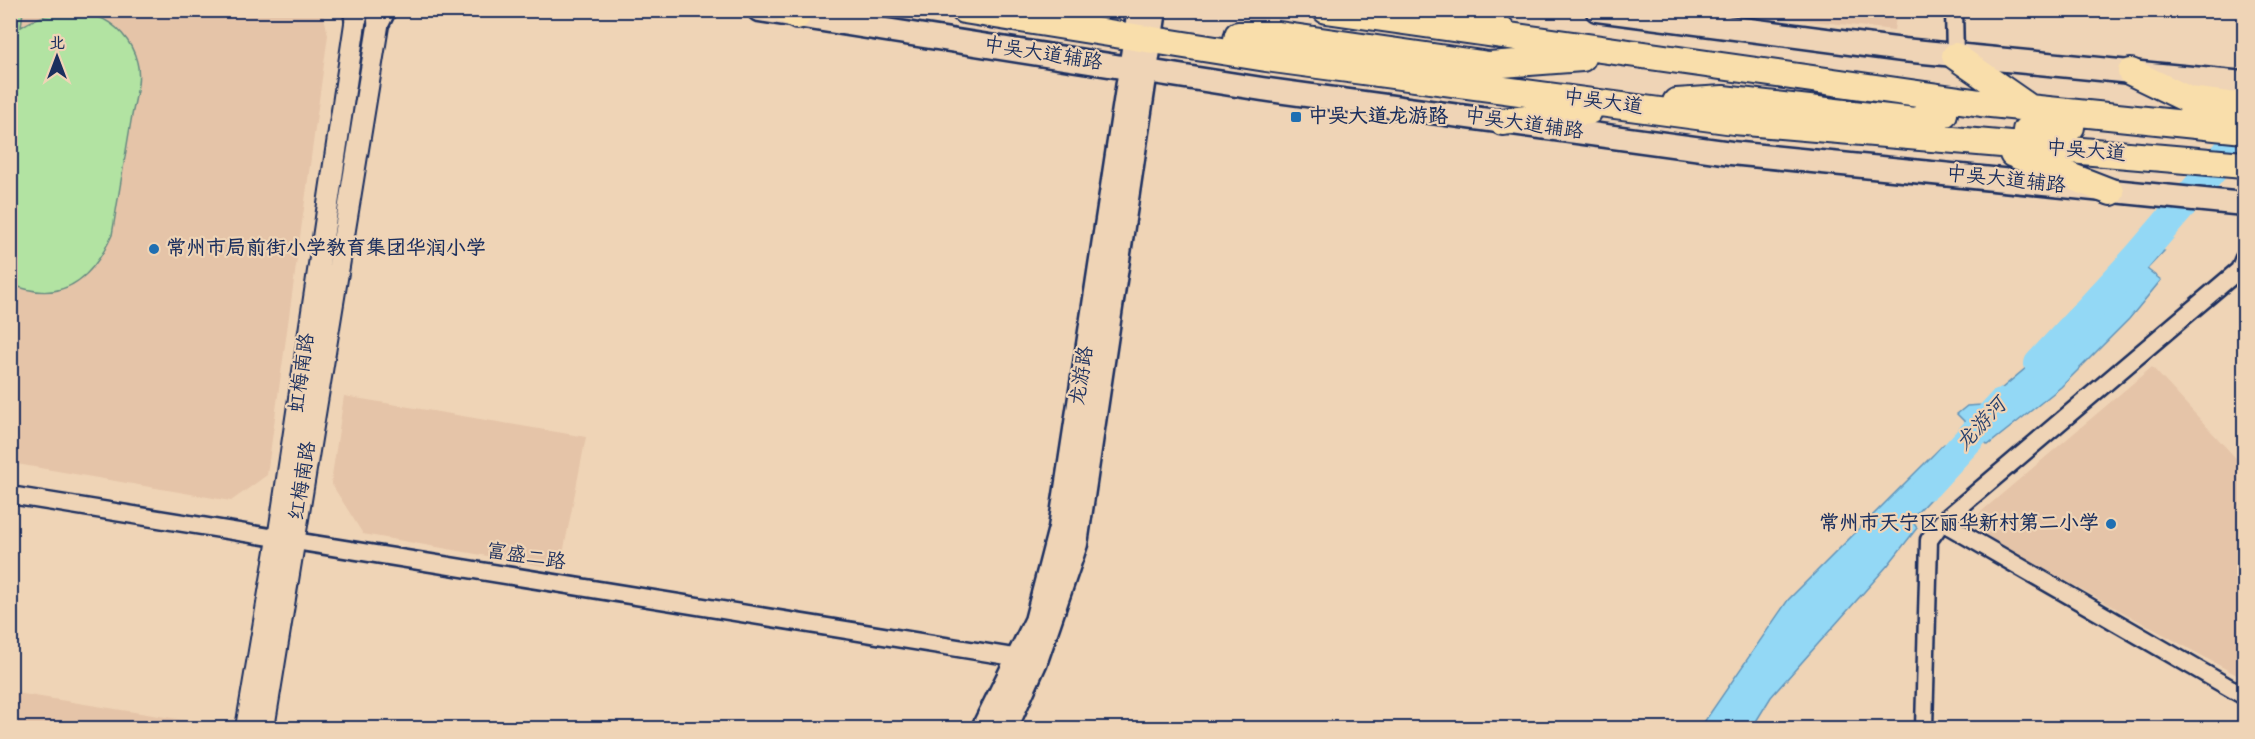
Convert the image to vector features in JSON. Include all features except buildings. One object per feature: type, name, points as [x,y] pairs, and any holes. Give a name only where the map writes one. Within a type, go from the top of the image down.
[{"type":"main road","name":"中吴大道辅路","points":[[759,10],[1273,91],[1731,153],[2244,204]]},
{"type":"main road","name":"中吴大道","points":[[964,10],[1266,58],[1734,121],[2237,165]]},
{"type":"main road","name":"龙游路","points":[[1006,729],[1027,659],[1060,528],[1139,70],[1143,38],[1139,10]]},
{"type":"main road","name":"龙游路","points":[[1143,38],[1155,10]]},
{"type":"main road","name":"中吴大道","points":[[1326,10],[1926,95],[2244,130]]},
{"type":"main road","points":[[1466,10],[1517,38]]},
{"type":"main road","points":[[1597,10],[1954,56],[2131,72],[2189,100],[2239,95]]},
{"type":"main road","points":[[1266,58],[1236,44],[1238,35],[1279,35],[1489,65],[1627,54]]},
{"type":"main road","points":[[1954,56],[2029,108]]},
{"type":"main road","points":[[1502,122],[1624,106],[1723,99],[1914,121],[1944,114],[1945,106],[1926,95]]},
{"type":"main road","points":[[2045,149],[2026,138],[2026,130],[2043,125],[2128,132],[2206,127]]},
{"type":"main road","points":[[1984,143],[2110,192]]},
{"type":"main road","name":"龙游路","points":[[983,729],[1027,659]]},
{"type":"street","points":[[1954,10],[1954,56]]},
{"type":"street","name":"虹梅南路","points":[[246,729],[286,540],[355,14]]},
{"type":"street","name":"红梅南路","points":[[264,729],[286,540],[382,15]]},
{"type":"street","points":[[1924,729],[1929,540],[1942,522],[2239,270],[2244,258]]},
{"type":"street","name":"富盛二路","points":[[10,495],[1027,659]]},
{"type":"street","points":[[1942,522],[2244,696]]},
{"type":"shaded area","name":"常州市局前街小学教育集团华润小学","points":[[320,10],[328,35],[267,475],[231,501],[11,463],[10,11]]},
{"type":"shaded area","points":[[1897,10],[1894,30],[1720,11]]},
{"type":"shaded area","name":"常州市天宁区丽华新村第二小学","points":[[2152,367],[2244,467],[2244,679],[1978,532],[1976,516]]},
{"type":"shaded area","points":[[344,396],[586,437],[560,569],[363,534],[331,483]]},
{"type":"shaded area","points":[[10,692],[227,727],[11,728]]},
{"type":"green space","points":[[10,11],[23,11],[21,27],[38,18],[67,12],[86,13],[103,19],[127,40],[135,54],[138,69],[137,91],[112,235],[95,265],[84,276],[59,290],[45,292],[29,290],[11,284]]},
{"type":"water","points":[[2140,249],[2164,251],[2147,269],[2161,280],[2129,319],[2061,387],[1988,445],[1957,414],[1967,406],[1982,405],[2104,302],[2114,272]]},
{"type":"water","points":[[1944,444],[1963,464],[1911,519],[1917,528],[1888,565],[1771,697],[1752,728],[1700,728],[1788,600]]},
{"type":"waterway","name":"龙游河","points":[[2039,364],[2137,258],[2244,133]]},
{"type":"waterway","name":"龙游河","points":[[1927,485],[2002,403]]},
{"type":"place","name":"中吴大道龙游路","points":[[1296,117]]},
{"type":"place","name":"常州市局前街小学教育集团华润小学","points":[[154,249]]},
{"type":"place","name":"常州市天宁区丽华新村第二小学","points":[[2111,524]]}]
